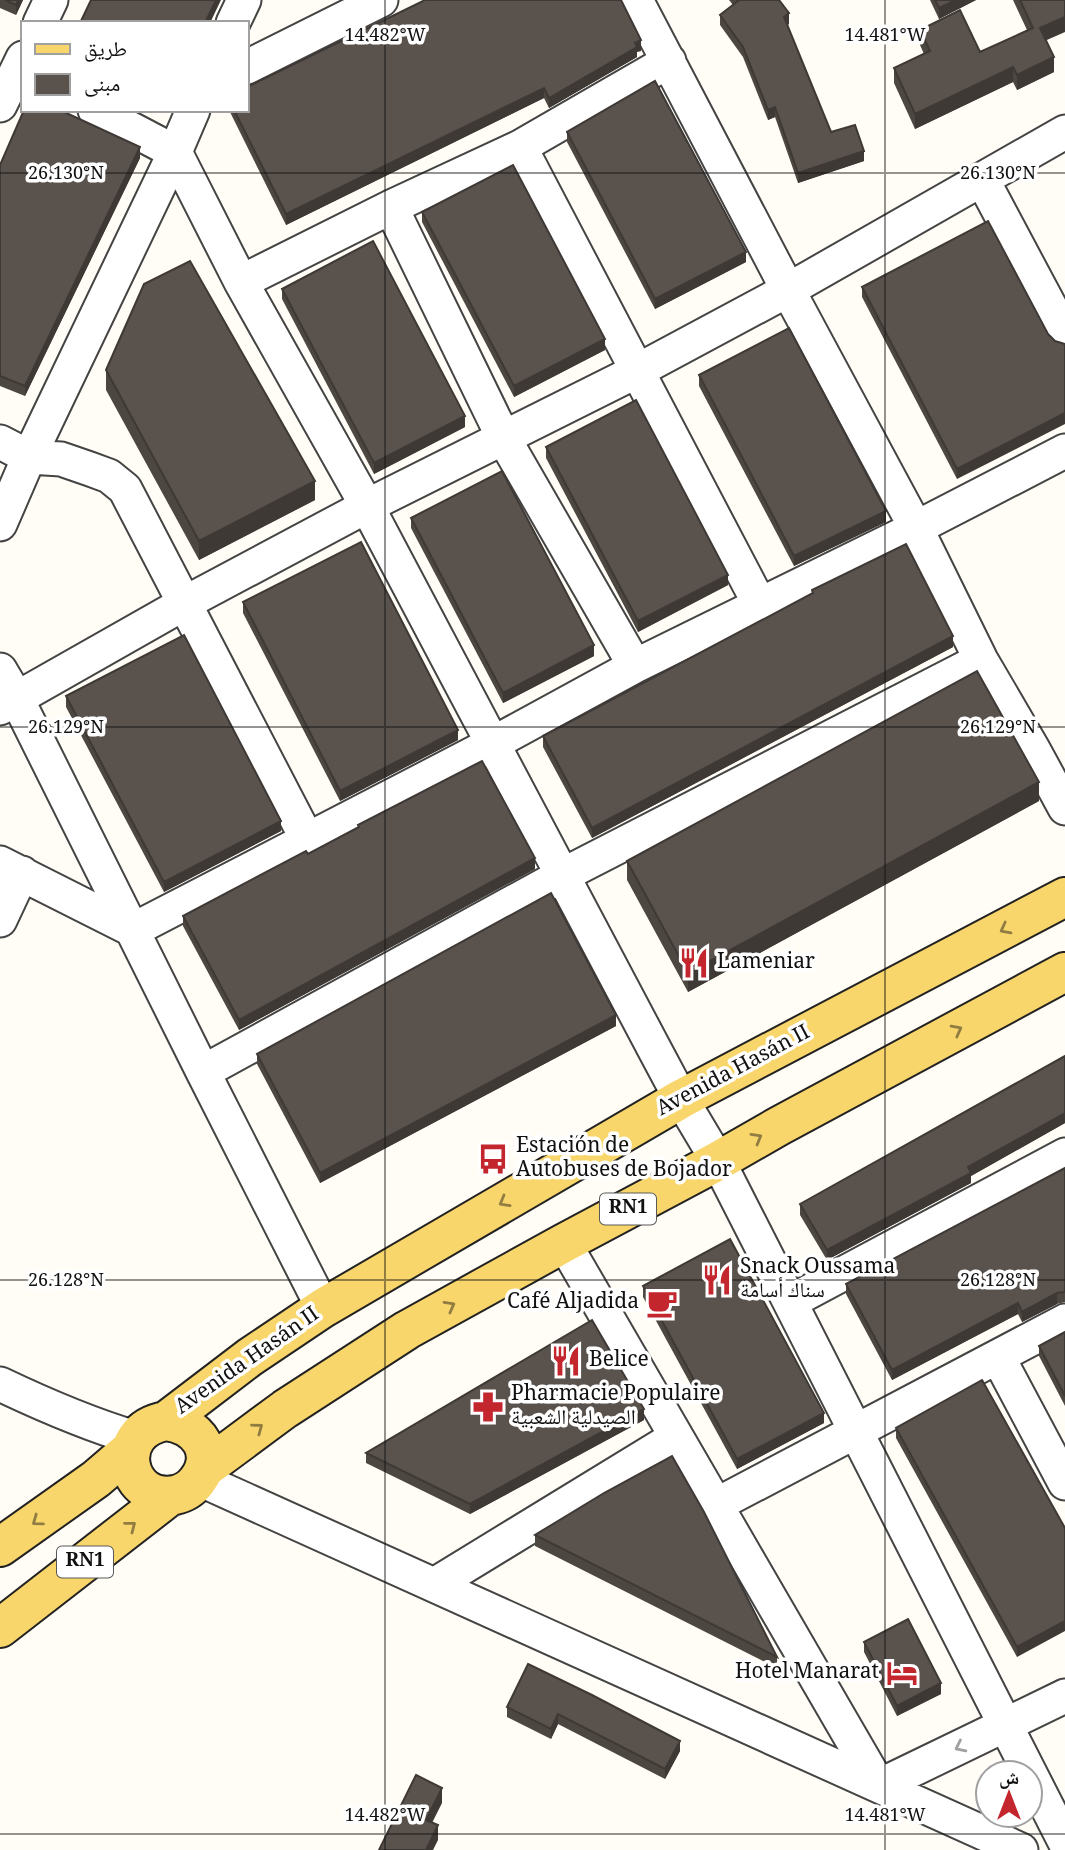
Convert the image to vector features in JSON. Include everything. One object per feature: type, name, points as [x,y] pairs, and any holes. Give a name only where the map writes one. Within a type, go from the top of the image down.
[{"type":"main road","name":"Avenida Hasán II","points":[[0,1547],[96,1479],[144,1436],[250,1357],[323,1308],[681,1099],[1065,897]]},
{"type":"main road","name":"RN1","points":[[0,1628],[285,1409],[396,1337],[1065,972]]},
{"type":"main road","points":[[178,1422],[198,1435],[204,1446],[205,1457],[191,1482],[158,1495],[139,1483],[132,1473],[130,1461],[144,1436],[178,1422]]},
{"type":"street","points":[[41,21],[51,0]]},
{"type":"street","points":[[234,21],[244,0]]},
{"type":"street","points":[[248,66],[381,0]]},
{"type":"street","points":[[636,0],[916,528],[981,660],[1065,808]]},
{"type":"street","points":[[241,282],[391,207],[520,147],[669,61]]},
{"type":"street","points":[[0,105],[16,66]]},
{"type":"street","points":[[99,112],[175,152],[241,282],[367,506],[561,876],[681,1099],[718,1161],[1065,1842]]},
{"type":"street","points":[[0,524],[192,112]]},
{"type":"street","points":[[323,1308],[133,930],[5,692],[185,603],[367,506],[637,371],[788,290],[1065,132]]},
{"type":"street","points":[[520,147],[760,606]]},
{"type":"street","points":[[982,179],[1065,335]]},
{"type":"street","points":[[391,207],[503,437],[635,666]]},
{"type":"street","points":[[0,442],[29,457],[61,459],[109,476],[125,489],[308,841]]},
{"type":"street","points":[[133,930],[308,841],[635,666],[916,528],[1065,451]]},
{"type":"street","points":[[203,1072],[561,876],[981,660]]},
{"type":"street","points":[[0,920],[11,868],[133,930]]},
{"type":"street","points":[[790,1302],[1065,1154]]},
{"type":"street","points":[[564,1243],[879,1786]]},
{"type":"street","points":[[716,1505],[1065,1321]]},
{"type":"street","points":[[998,1356],[1065,1483]]},
{"type":"street","points":[[0,1384],[93,1425],[144,1436]]},
{"type":"street","points":[[434,1585],[676,1437]]},
{"type":"street","points":[[191,1482],[434,1585],[1021,1850]]},
{"type":"street","points":[[879,1786],[1065,1696]]},
{"type":"building","points":[[5,0],[18,0],[16,5]]},
{"type":"building","points":[[91,0],[216,0],[206,21],[81,21]]},
{"type":"building","points":[[425,0],[621,0],[641,40],[635,43],[637,47],[549,98],[544,88],[286,214],[235,112],[248,112],[248,87]]},
{"type":"building","points":[[737,0],[779,0],[789,13],[784,17],[831,132],[855,125],[864,151],[798,173],[775,107],[768,110],[743,47],[720,15]]},
{"type":"building","points":[[935,0],[956,0],[939,8]]},
{"type":"building","points":[[1020,0],[1065,0],[1065,17],[1040,28],[1054,57],[1017,75],[1013,67],[915,114],[894,68],[930,51],[920,30],[960,10],[980,52],[1033,28]]},
{"type":"building","points":[[655,81],[746,252],[655,299],[567,132]]},
{"type":"building","points":[[23,112],[64,112],[140,147],[25,386],[0,376],[0,165]]},
{"type":"building","points":[[513,165],[605,339],[514,386],[422,212]]},
{"type":"building","points":[[988,221],[1048,334],[1055,341],[1065,344],[1065,413],[957,469],[862,287]]},
{"type":"building","points":[[373,241],[465,416],[374,463],[282,289]]},
{"type":"building","points":[[190,261],[315,481],[199,541],[106,370],[144,284]]},
{"type":"building","points":[[789,328],[886,511],[794,556],[699,375]]},
{"type":"building","points":[[636,400],[728,575],[638,621],[546,447]]},
{"type":"building","points":[[502,471],[594,645],[503,693],[411,518]]},
{"type":"building","points":[[361,542],[458,730],[340,791],[243,602]]},
{"type":"building","points":[[906,544],[953,636],[592,828],[543,736],[813,593],[812,590]]},
{"type":"building","points":[[184,635],[281,821],[164,882],[66,696]]},
{"type":"building","points":[[977,671],[1039,782],[688,973],[627,861]]},
{"type":"building","points":[[482,761],[535,858],[239,1020],[183,916],[306,851],[308,854]]},
{"type":"building","points":[[551,893],[616,1015],[320,1173],[257,1054]]},
{"type":"building","points":[[1065,1056],[1065,1113],[968,1167],[971,1173],[827,1250],[800,1204]]},
{"type":"building","points":[[1065,1168],[1065,1292],[1057,1293],[1022,1312],[1018,1303],[892,1370],[846,1284]]},
{"type":"building","points":[[730,1239],[824,1413],[737,1459],[643,1286]]},
{"type":"building","points":[[592,1320],[644,1409],[470,1504],[366,1453]]},
{"type":"building","points":[[1065,1332],[1065,1396],[1039,1346]]},
{"type":"building","points":[[982,1380],[1065,1528],[1065,1621],[1017,1647],[896,1428]]},
{"type":"building","points":[[672,1456],[704,1512],[777,1657],[535,1535]]},
{"type":"building","name":"Hotel Manarat","points":[[908,1619],[941,1683],[897,1706],[864,1642]]},
{"type":"building","points":[[528,1664],[680,1741],[665,1769],[558,1714],[551,1729],[507,1707]]},
{"type":"building","points":[[416,1775],[442,1788],[426,1820],[438,1825],[426,1850],[379,1850]]},
{"type":"place","name":"Lameniar","points":[[694,963]]},
{"type":"place","name":"Estación de Autobuses de Bojador","points":[[493,1159]]},
{"type":"place","name":"Snack Oussama سناك أسامة","points":[[717,1280]]},
{"type":"place","name":"Café Aljadida","points":[[662,1303]]},
{"type":"place","name":"Belice","points":[[566,1361]]},
{"type":"place","name":"Pharmacie Populaire الصيدلية الشعبية","points":[[488,1407]]},
{"type":"place","name":"Hotel Manarat","points":[[902,1673]]}]
